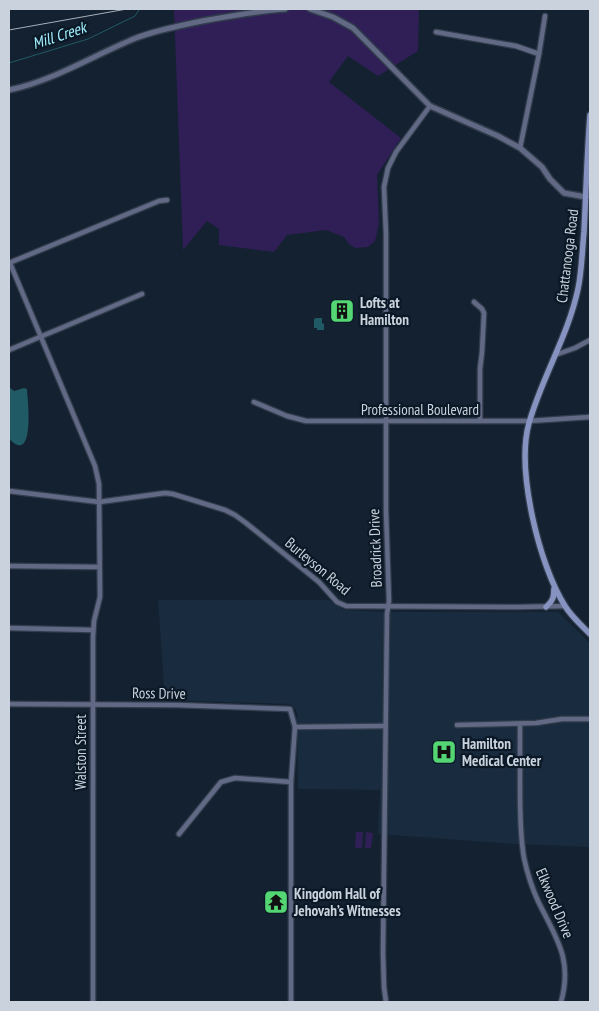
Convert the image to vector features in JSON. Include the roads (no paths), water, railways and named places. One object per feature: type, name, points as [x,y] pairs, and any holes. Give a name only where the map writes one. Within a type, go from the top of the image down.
[{"type":"main road","points":[[586,197],[590,115]]},
{"type":"main road","name":"Chattanooga Road","points":[[586,197],[578,287],[570,318],[529,421],[525,462],[528,490],[542,554],[553,584],[565,606],[590,634]]},
{"type":"main road","points":[[546,607],[552,602],[554,596],[553,584]]},
{"type":"street","points":[[9,90],[24,87],[78,65],[135,38],[163,29],[258,11],[285,9]]},
{"type":"street","name":"Chattanooga Road","points":[[310,9],[333,16],[352,28],[430,106],[498,136],[520,148],[542,167],[550,179],[564,193],[586,197]]},
{"type":"street","points":[[520,148],[545,16]]},
{"type":"street","points":[[436,32],[516,46],[539,54]]},
{"type":"street","name":"Broadrick Drive","points":[[386,1002],[383,953],[387,614],[389,601],[386,511],[386,234],[384,187],[388,168],[396,152],[430,106]]},
{"type":"street","points":[[9,263],[159,201],[167,200]]},
{"type":"street","name":"Walston Street","points":[[9,263],[95,466],[99,484],[100,597],[93,630],[92,704],[93,1002]]},
{"type":"street","points":[[9,350],[142,294]]},
{"type":"street","points":[[474,302],[482,308],[484,313],[480,369],[480,420]]},
{"type":"street","points":[[555,355],[590,340]]},
{"type":"street","name":"Professional Boulevard","points":[[254,402],[306,422],[529,421],[590,417]]},
{"type":"street","name":"Burleyson Road","points":[[9,491],[99,502],[165,494],[181,496],[225,510],[235,515],[279,549],[319,582],[340,604],[346,606],[565,606]]},
{"type":"street","points":[[9,566],[99,566]]},
{"type":"street","points":[[9,628],[93,630]]},
{"type":"street","name":"Ross Drive","points":[[9,704],[176,705],[290,709],[295,727]]},
{"type":"street","points":[[457,725],[536,724],[562,720],[590,719]]},
{"type":"street","name":"Elkwood Drive","points":[[520,724],[521,839],[529,877],[561,947],[564,960],[565,982],[561,1002]]},
{"type":"street","points":[[291,1002],[291,782],[295,727],[386,726]]},
{"type":"street","points":[[179,834],[221,782],[235,778],[291,782]]},
{"type":"waterway","name":"Mill Creek","points":[[9,63],[88,39],[135,16],[139,10]]},
{"type":"railway","points":[[9,30],[127,9]]},
{"type":"place","name":"Lofts at Hamilton","points":[[342,311]]},
{"type":"place","name":"Hamilton Medical Center","points":[[444,752]]},
{"type":"place","name":"Kingdom Hall of Jehovah’s Witnesses","points":[[276,902]]}]
